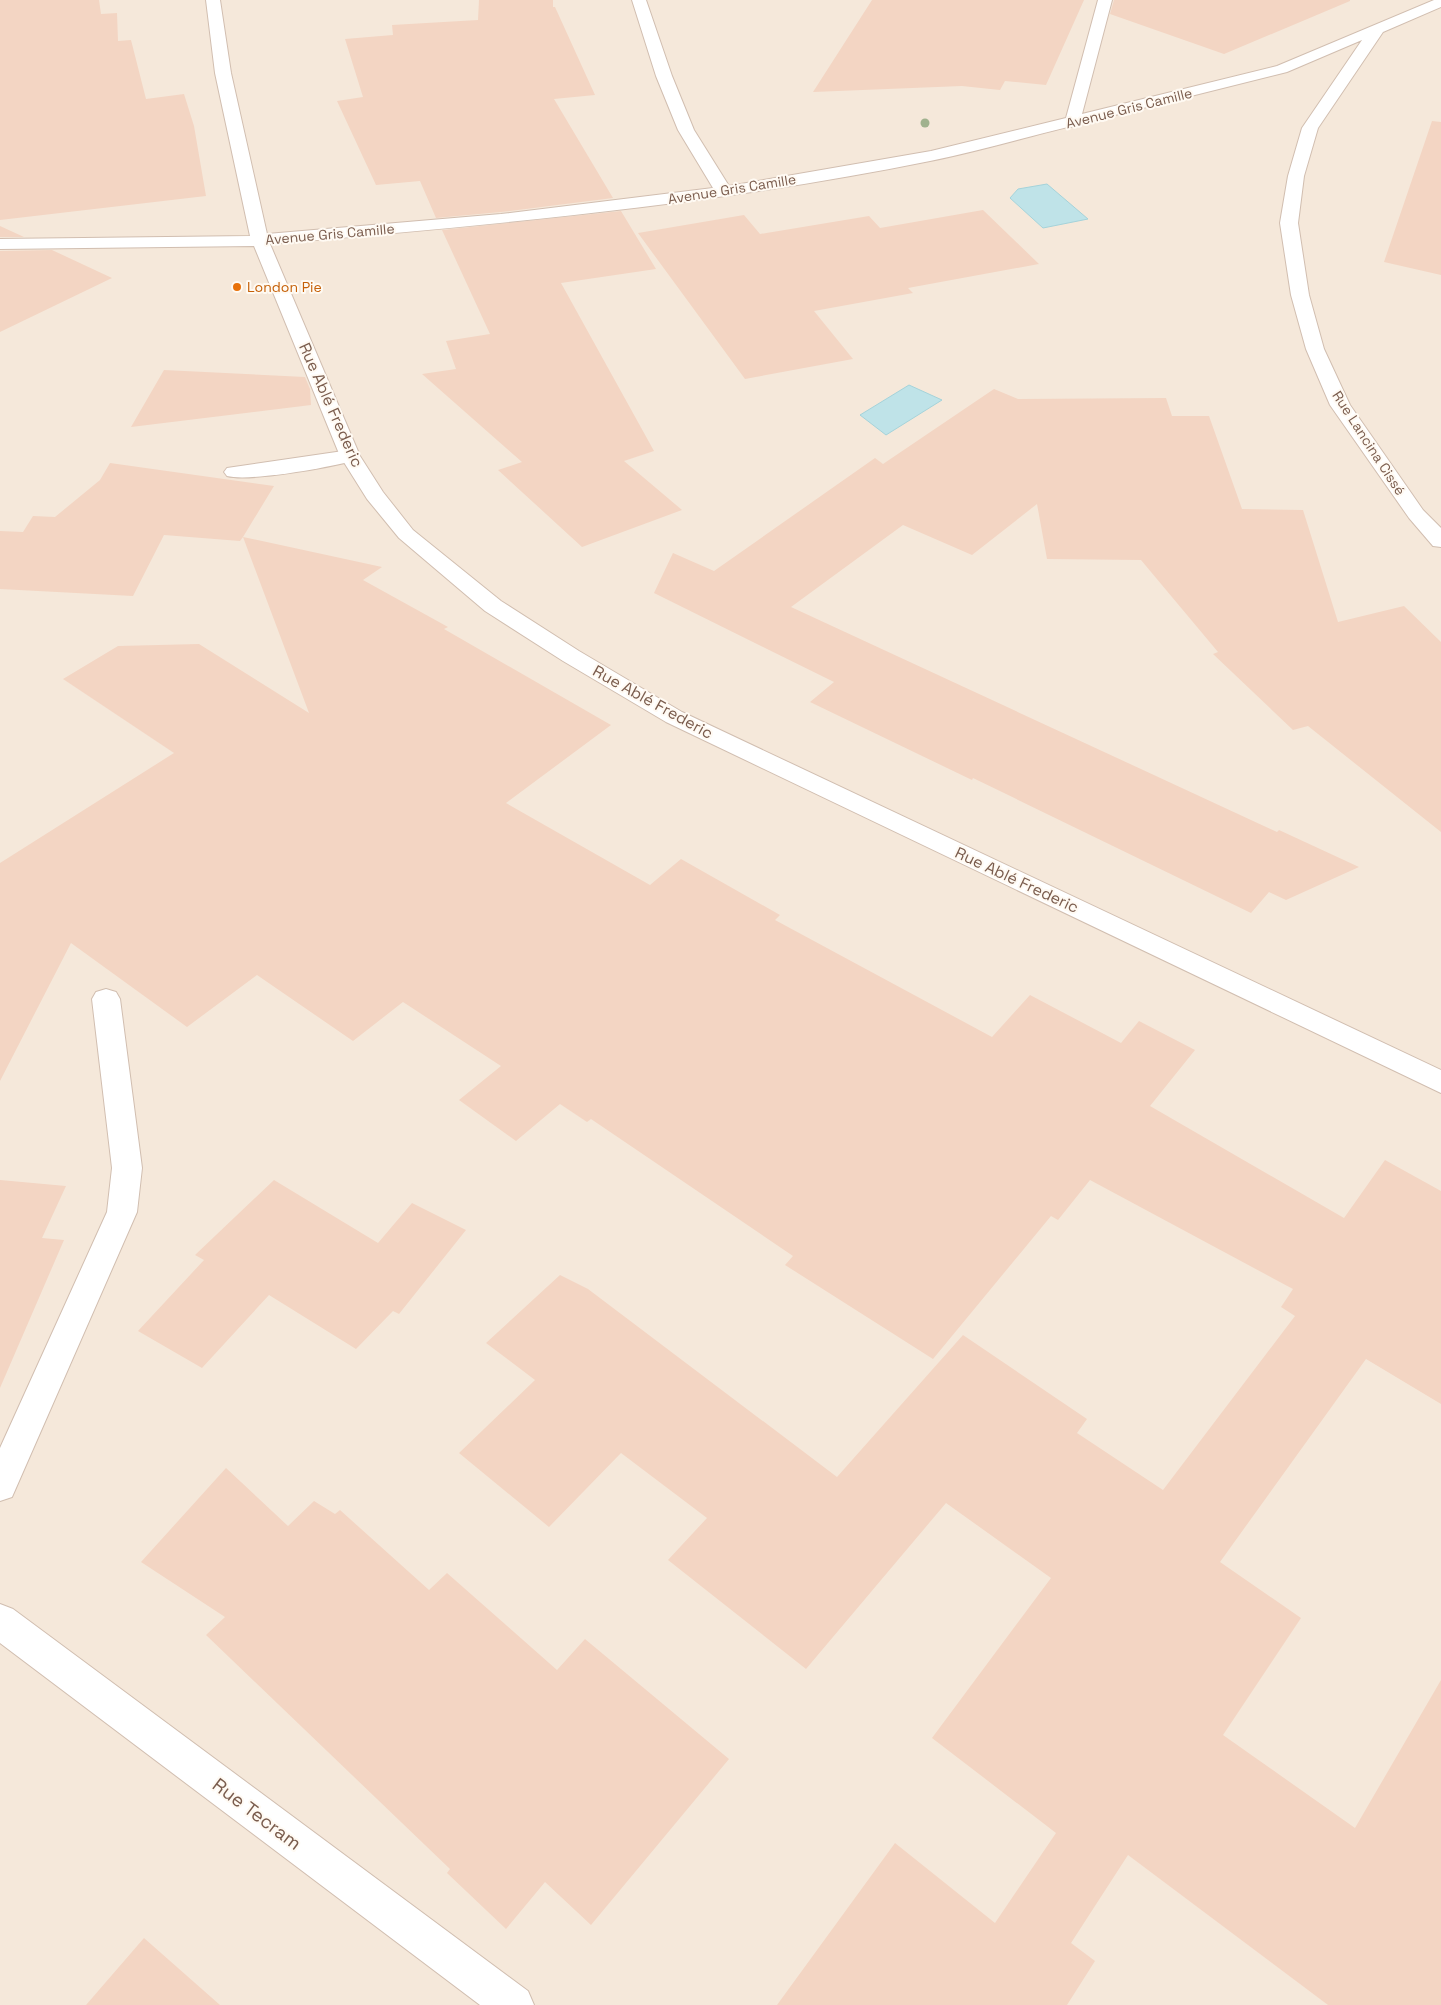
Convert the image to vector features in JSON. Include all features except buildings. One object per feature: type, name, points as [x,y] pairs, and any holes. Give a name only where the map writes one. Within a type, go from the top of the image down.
[{"type":"street","name":"Rue Ablé Frederic","points":[[213,0],[224,74],[260,240],[350,456],[374,495],[406,534],[492,606],[571,656],[674,717],[1441,1082]]},
{"type":"street","points":[[639,0],[664,76],[686,130],[724,192]]},
{"type":"street","points":[[1072,123],[1104,0]]},
{"type":"street","name":"Avenue Gris Camille","points":[[0,244],[260,240],[501,219],[724,192],[931,156],[1072,123],[1282,69],[1441,2]]},
{"type":"street","name":"Rue Lancina Cissé","points":[[1376,31],[1310,128],[1296,176],[1289,223],[1300,295],[1315,349],[1340,405],[1416,514],[1441,541]]},
{"type":"street","points":[[234,472],[350,456]]},
{"type":"street","points":[[0,1486],[122,1212],[127,1168],[106,999]]},
{"type":"street","name":"Rue Tecram","points":[[0,1621],[514,2005]]},
{"type":"shaded area","points":[[0,0],[1441,0],[1441,2005],[0,2005]]},
{"type":"water","points":[[1047,184],[1088,219],[1043,228],[1010,198],[1018,189]]},
{"type":"water","points":[[909,385],[942,400],[886,435],[860,415]]},
{"type":"place","name":"London Pie","points":[[237,287]]}]
